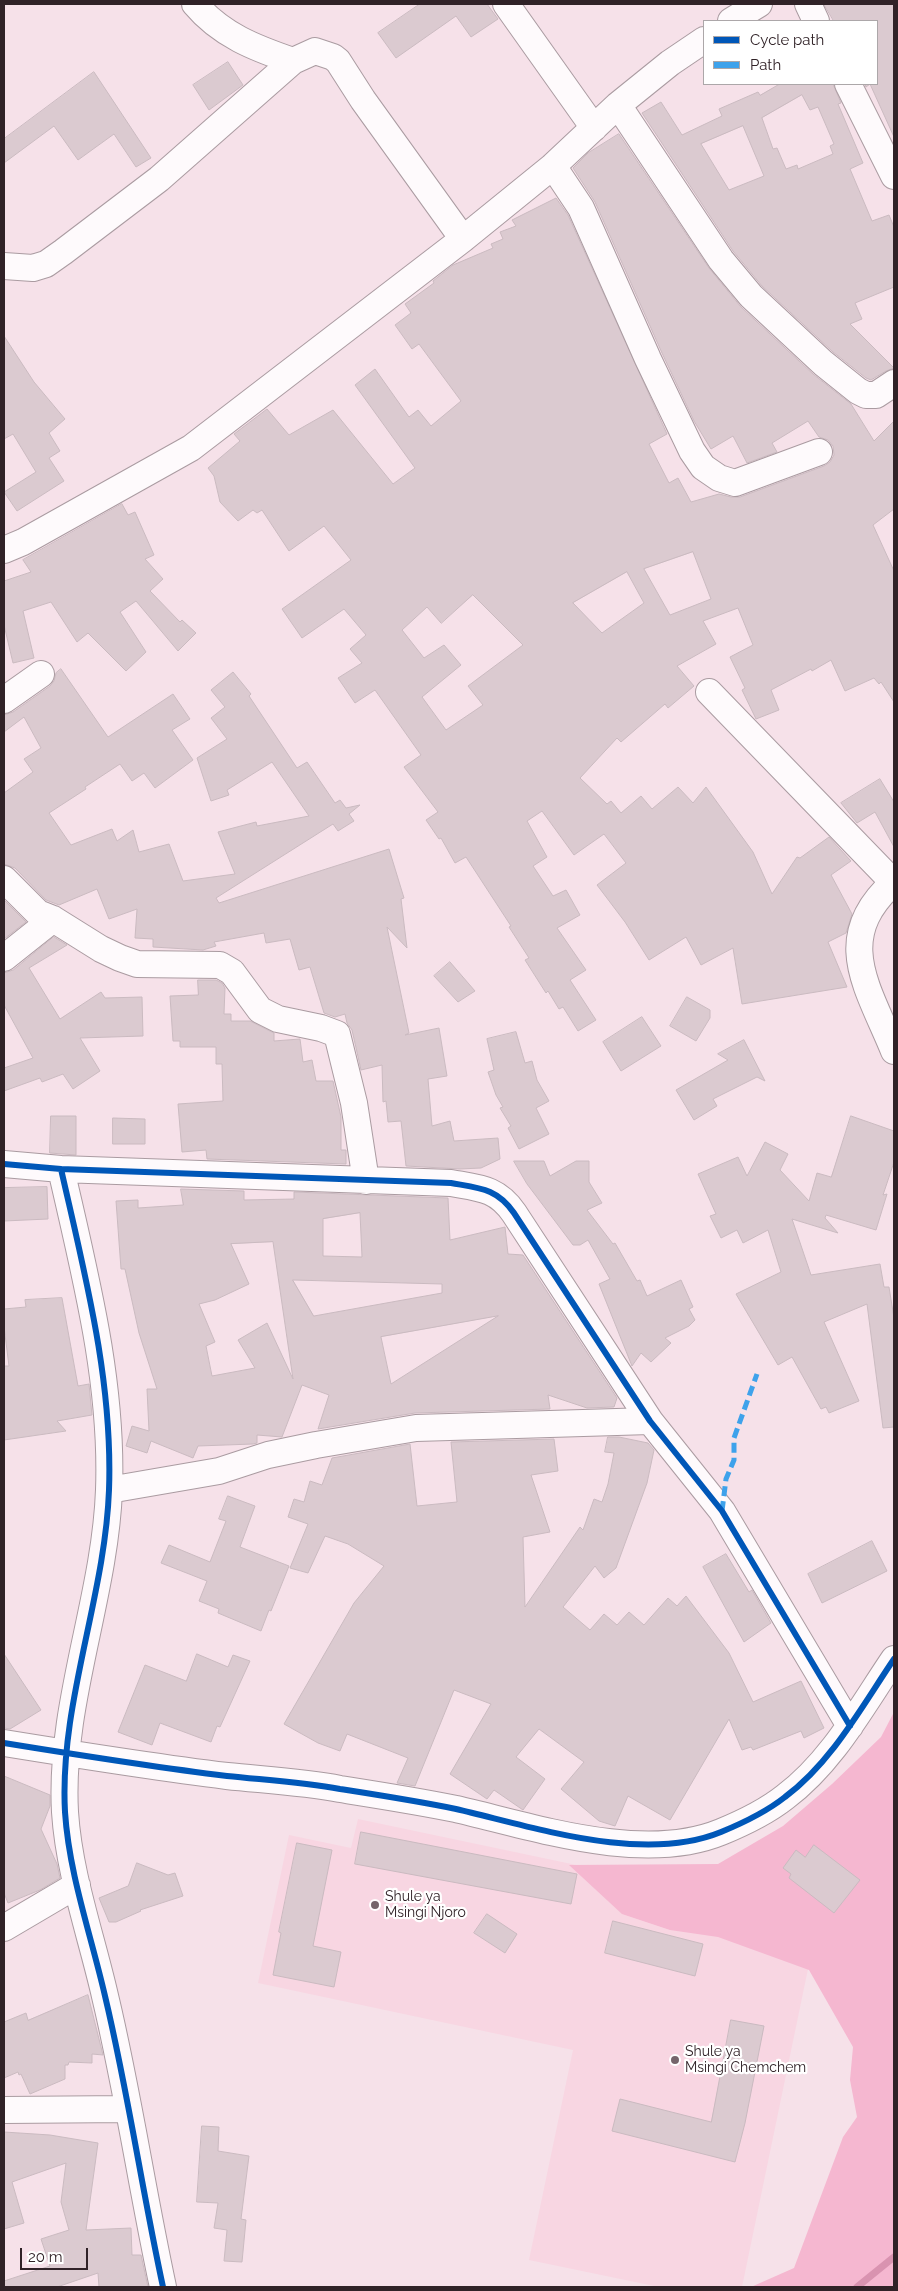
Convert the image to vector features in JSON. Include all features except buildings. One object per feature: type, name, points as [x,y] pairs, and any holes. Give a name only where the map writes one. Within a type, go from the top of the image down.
[{"type":"street","points":[[194,4],[206,17],[248,45],[294,61]]},
{"type":"street","points":[[506,4],[594,128]]},
{"type":"street","points":[[733,20],[759,4]]},
{"type":"street","points":[[808,4],[816,20]]},
{"type":"street","points":[[4,550],[23,542],[190,448],[463,239],[553,166],[618,105],[670,63],[703,41]]},
{"type":"street","points":[[4,266],[33,268],[46,264],[159,179],[294,61],[315,51],[333,56],[338,61],[363,100],[463,239]]},
{"type":"street","points":[[848,85],[894,176]]},
{"type":"street","points":[[618,105],[721,260],[751,296],[823,363],[858,391],[866,395],[876,395],[894,383]]},
{"type":"street","points":[[553,166],[581,208],[640,342],[692,451],[702,467],[718,478],[735,483],[819,452]]},
{"type":"street","points":[[4,700],[41,674]]},
{"type":"street","points":[[709,692],[894,882],[873,904],[862,924],[858,948],[863,974],[894,1051]]},
{"type":"street","points":[[4,878],[38,913],[53,919],[101,949],[137,964],[202,963],[227,968],[260,1010],[278,1019],[321,1028],[337,1034],[354,1103],[366,1181]]},
{"type":"street","points":[[4,958],[53,919]]},
{"type":"street","points":[[4,1164],[61,1169],[451,1183],[493,1191],[506,1202],[650,1422],[722,1510],[850,1726]]},
{"type":"street","points":[[61,1169],[87,1285],[106,1390],[109,1490],[102,1558],[65,1753],[65,1814],[77,1885],[105,1996],[145,2205],[163,2287]]},
{"type":"street","points":[[109,1490],[219,1470],[268,1455],[316,1445],[416,1428],[650,1422]]},
{"type":"street","points":[[4,1743],[226,1776],[336,1788],[440,1806],[612,1844],[658,1844],[694,1840],[719,1833],[765,1811],[787,1796],[813,1770],[850,1726],[894,1659]]},
{"type":"street","points":[[4,1928],[77,1885]]},
{"type":"street","points":[[4,2110],[128,2109]]},
{"type":"shaded area","points":[[894,1712],[894,2287],[751,2287],[794,2268],[843,2137],[857,2117],[850,2080],[853,2047],[809,1970],[718,1937],[670,1930],[622,1914],[569,1865],[718,1864],[783,1826],[832,1784],[881,1737]]},
{"type":"shaded area","points":[[358,1819],[619,1874],[814,1940],[742,2287],[659,2287],[529,2260],[573,2050],[258,1983],[289,1835],[351,1848]]},
{"type":"waterway","points":[[857,2287],[894,2257]]},
{"type":"marked path","points":[[722,1511],[726,1479],[734,1460],[734,1438],[757,1374]]},
{"type":"cycle path","points":[[4,1164],[61,1169],[451,1183],[487,1190],[501,1198],[514,1213],[650,1421],[722,1511],[850,1726]]},
{"type":"cycle path","points":[[61,1169],[96,1328],[107,1409],[109,1449],[109,1490],[106,1530],[100,1571],[75,1691],[69,1731],[65,1772],[67,1835],[81,1904],[113,2032],[163,2287]]},
{"type":"cycle path","points":[[4,1743],[171,1769],[298,1783],[412,1801],[588,1839],[623,1844],[658,1844],[690,1841],[721,1832],[754,1817],[770,1808],[802,1783],[832,1750],[894,1659]]},
{"type":"place","name":"Shule ya Msingi Njoro","points":[[375,1905]]},
{"type":"place","name":"Shule ya Msingi Chemchem","points":[[675,2060]]}]
